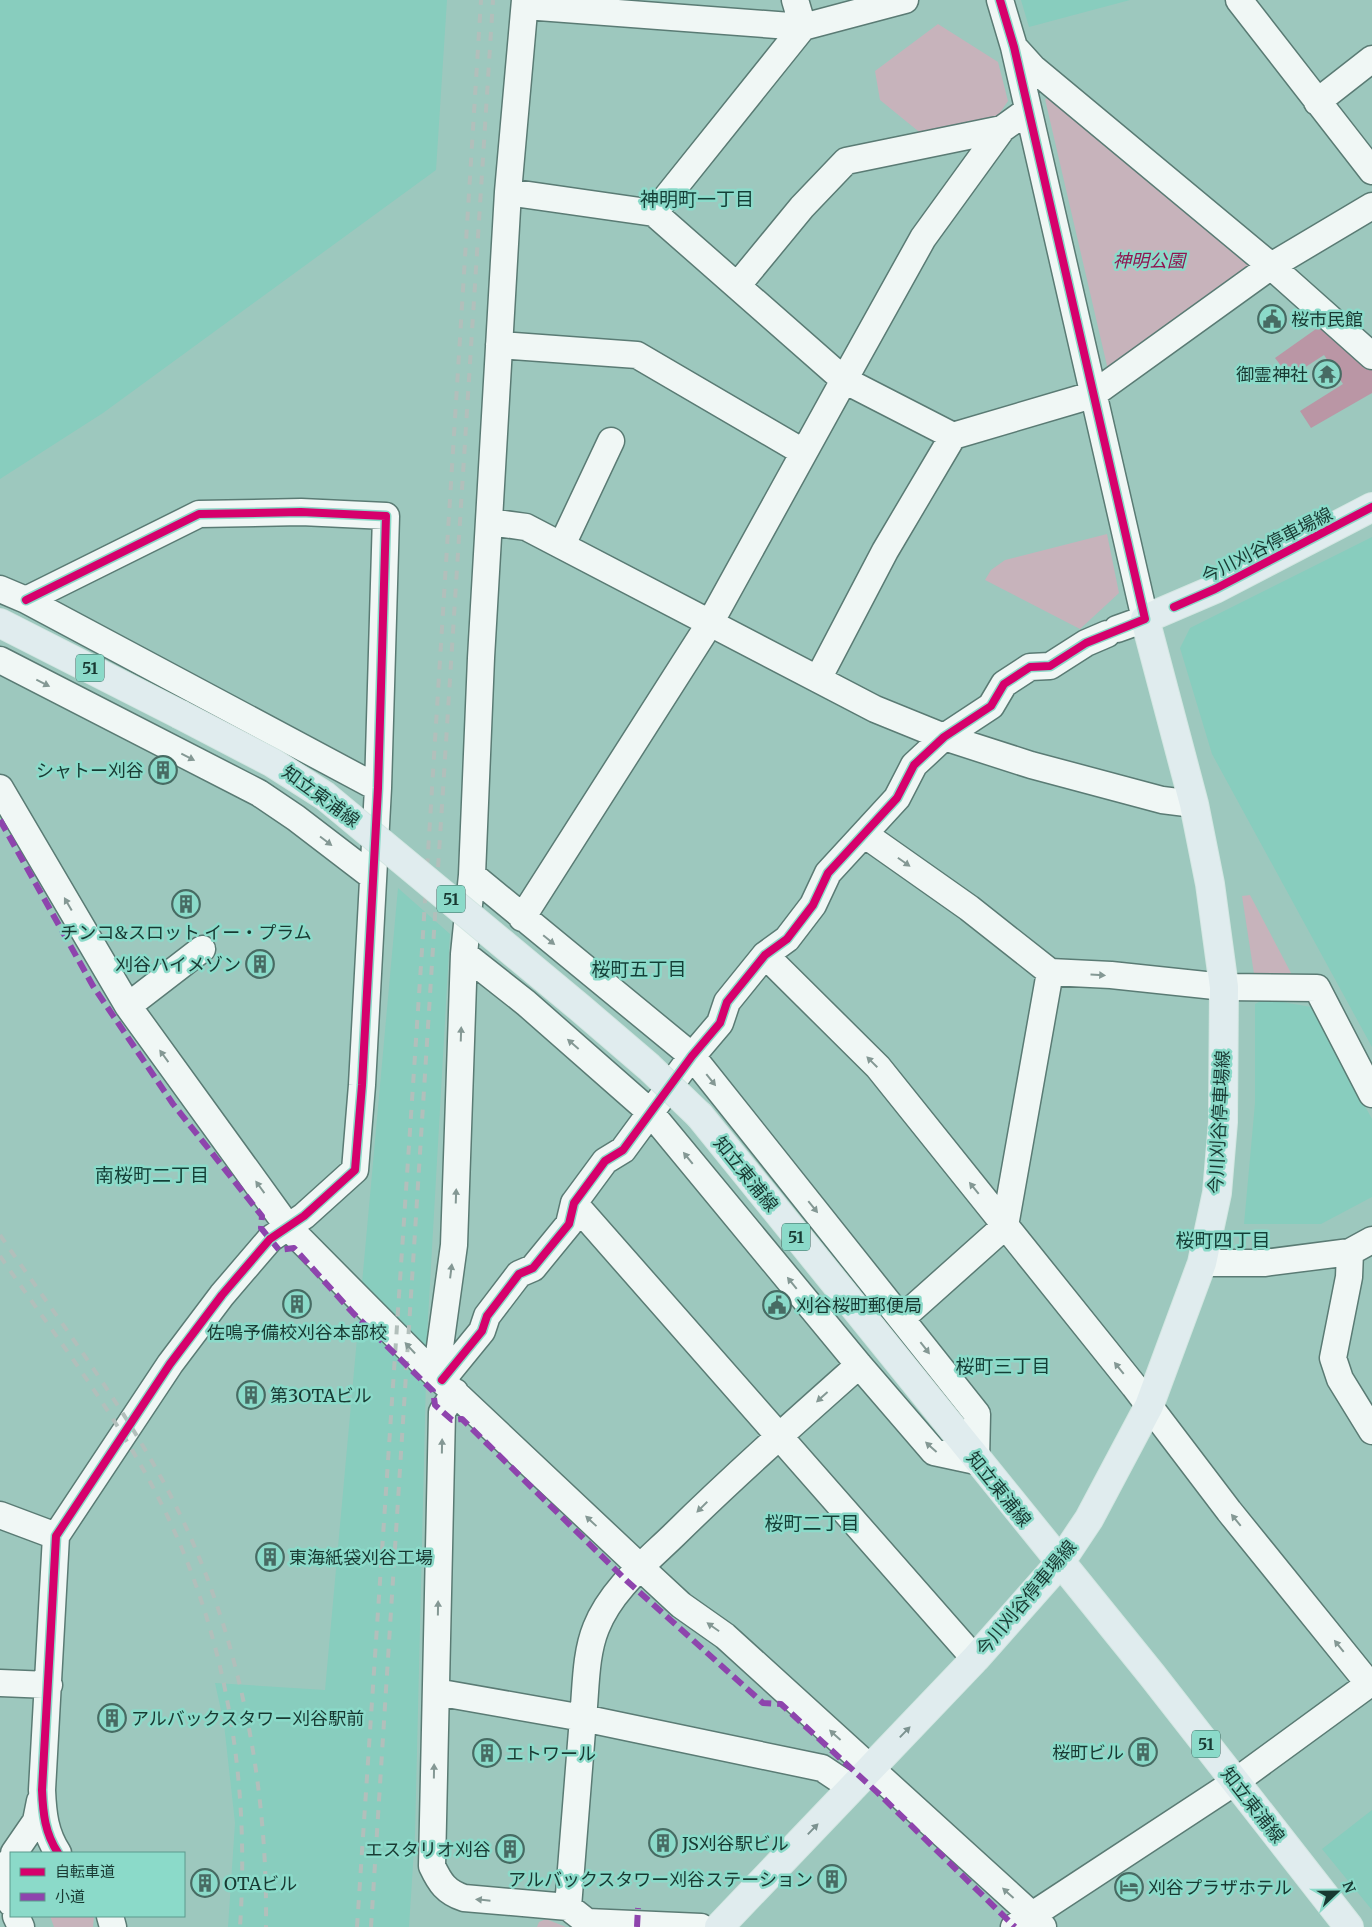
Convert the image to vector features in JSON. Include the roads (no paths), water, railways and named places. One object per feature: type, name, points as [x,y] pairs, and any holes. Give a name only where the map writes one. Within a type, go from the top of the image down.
[{"type":"main road","name":"今川刈谷停車場線","points":[[719,1927],[975,1659],[1059,1564],[1089,1519],[1149,1406],[1202,1263],[1217,1193],[1223,1122],[1224,987],[1210,884],[1194,804],[1145,619],[1215,589],[1372,507]]},
{"type":"main road","name":"知立東浦線","points":[[0,623],[273,763],[325,796],[579,1007],[649,1067],[700,1116],[1059,1564],[1152,1675],[1349,1927]]},
{"type":"street","points":[[795,0],[804,27]]},
{"type":"street","points":[[448,1386],[439,1354],[454,1245],[464,954],[472,875],[508,192],[525,3],[804,27],[905,0]]},
{"type":"street","points":[[701,1927],[587,1922],[568,1907],[464,1898],[450,1894],[439,1882],[432,1866],[442,1412],[448,1386],[482,1331],[487,1316],[519,1274],[533,1268],[569,1224],[574,1203],[605,1161],[623,1150],[692,1056],[720,1023],[727,1002],[765,956],[786,939],[813,904],[828,873],[897,798],[914,764],[944,737],[991,706],[1004,684],[1030,667],[1050,666],[1086,643],[1145,619],[1092,395],[1014,48],[1000,0]]},
{"type":"street","points":[[1239,0],[1372,171]]},
{"type":"street","points":[[654,213],[804,27]]},
{"type":"street","points":[[1014,48],[1033,68],[1271,266],[1372,356]]},
{"type":"street","points":[[1317,102],[1372,59]]},
{"type":"street","points":[[522,918],[710,623],[922,238],[1002,129],[1027,111]]},
{"type":"street","points":[[737,286],[802,207],[846,161],[1002,129]]},
{"type":"street","points":[[508,192],[654,213],[844,380],[954,436]]},
{"type":"street","points":[[818,679],[885,551],[954,436],[1092,395],[1271,266],[1372,206]]},
{"type":"street","points":[[499,345],[637,355],[803,452]]},
{"type":"street","points":[[562,545],[611,441]]},
{"type":"street","points":[[13,1852],[29,1835],[36,1821],[42,1790],[56,1536],[176,1357],[222,1295],[270,1239],[304,1216],[355,1170],[362,1084],[378,788],[386,516],[301,512],[199,514],[26,600]]},
{"type":"street","points":[[490,522],[526,527],[875,708],[944,737],[1031,765],[1153,798],[1194,804]]},
{"type":"street","points":[[0,588],[26,600],[378,788]]},
{"type":"street","points":[[0,660],[259,793],[373,877]]},
{"type":"street","points":[[0,788],[128,1006],[288,1227],[448,1386],[640,1568],[681,1605],[725,1636],[871,1767],[1030,1923],[1235,1782],[1371,1684],[1228,1511],[1149,1406],[878,1067],[765,956]]},
{"type":"street","points":[[864,834],[969,908],[1050,972],[1224,987],[1317,988],[1372,1094]]},
{"type":"street","points":[[464,954],[526,1003],[650,1112],[859,1365],[934,1452],[976,1461],[977,1414],[692,1056],[472,875]]},
{"type":"street","points":[[128,1006],[202,949]]},
{"type":"street","points":[[902,1318],[1005,1226],[1050,972]]},
{"type":"street","points":[[574,1203],[975,1659]]},
{"type":"street","points":[[1202,1263],[1264,1263],[1350,1252],[1372,1240]]},
{"type":"street","points":[[1350,1252],[1349,1277],[1333,1358],[1340,1379],[1372,1431]]},
{"type":"street","points":[[568,1907],[583,1718],[590,1658],[596,1628],[611,1600],[640,1568],[731,1478],[859,1365]]},
{"type":"street","points":[[0,1515],[56,1536]]},
{"type":"street","points":[[0,1683],[49,1685]]},
{"type":"street","points":[[436,1692],[583,1718],[822,1768],[852,1788]]},
{"type":"street","points":[[42,1790],[44,1824],[57,1852]]},
{"type":"street","points":[[9,1856],[6,1890],[10,1900]]},
{"type":"railway","points":[[357,1927],[422,950],[481,0]]},
{"type":"railway","points":[[371,1927],[493,0]]},
{"type":"railway","points":[[0,1235],[122,1411],[158,1472],[185,1525],[208,1579],[227,1635],[242,1693],[253,1751],[261,1810],[266,1927]]},
{"type":"railway","points":[[0,1256],[92,1387],[127,1441],[170,1522],[193,1577],[211,1633],[225,1690],[235,1749],[241,1808],[240,1927]]},
{"type":"place","name":"桜市民館","points":[[1272,319]]},
{"type":"place","name":"御霊神社","points":[[1327,374]]},
{"type":"place","name":"シャトー刈谷","points":[[163,770]]},
{"type":"place","name":"チンコ&スロット イー・プラム","points":[[186,904]]},
{"type":"place","name":"刈谷ハイメゾン","points":[[260,964]]},
{"type":"place","name":"佐鳴予備校刈谷本部校","points":[[297,1304]]},
{"type":"place","name":"刈谷桜町郵便局","points":[[777,1305]]},
{"type":"place","name":"第3OTAビル","points":[[251,1395]]},
{"type":"place","name":"東海紙袋刈谷工場","points":[[270,1557]]},
{"type":"place","name":"アルバックスタワー刈谷駅前","points":[[112,1718]]},
{"type":"place","name":"桜町ビル","points":[[1143,1752]]},
{"type":"place","name":"エトワール","points":[[487,1753]]},
{"type":"place","name":"JS刈谷駅ビル","points":[[663,1843]]},
{"type":"place","name":"エスタリオ刈谷","points":[[510,1849]]},
{"type":"place","name":"アルバックスタワー刈谷ステーション","points":[[832,1879]]},
{"type":"place","name":"OTAビル","points":[[205,1883]]},
{"type":"place","name":"刈谷プラザホテル","points":[[1129,1887]]},
{"type":"district","name":"神明町一丁目","points":[[697,199]]},
{"type":"district","name":"桜町五丁目","points":[[639,969]]},
{"type":"district","name":"南桜町二丁目","points":[[152,1175]]},
{"type":"district","name":"桜町四丁目","points":[[1223,1240]]},
{"type":"district","name":"桜町三丁目","points":[[1003,1366]]},
{"type":"district","name":"桜町二丁目","points":[[812,1523]]},
{"type":"park label","name":"神明公園","points":[[1149,260]]}]
